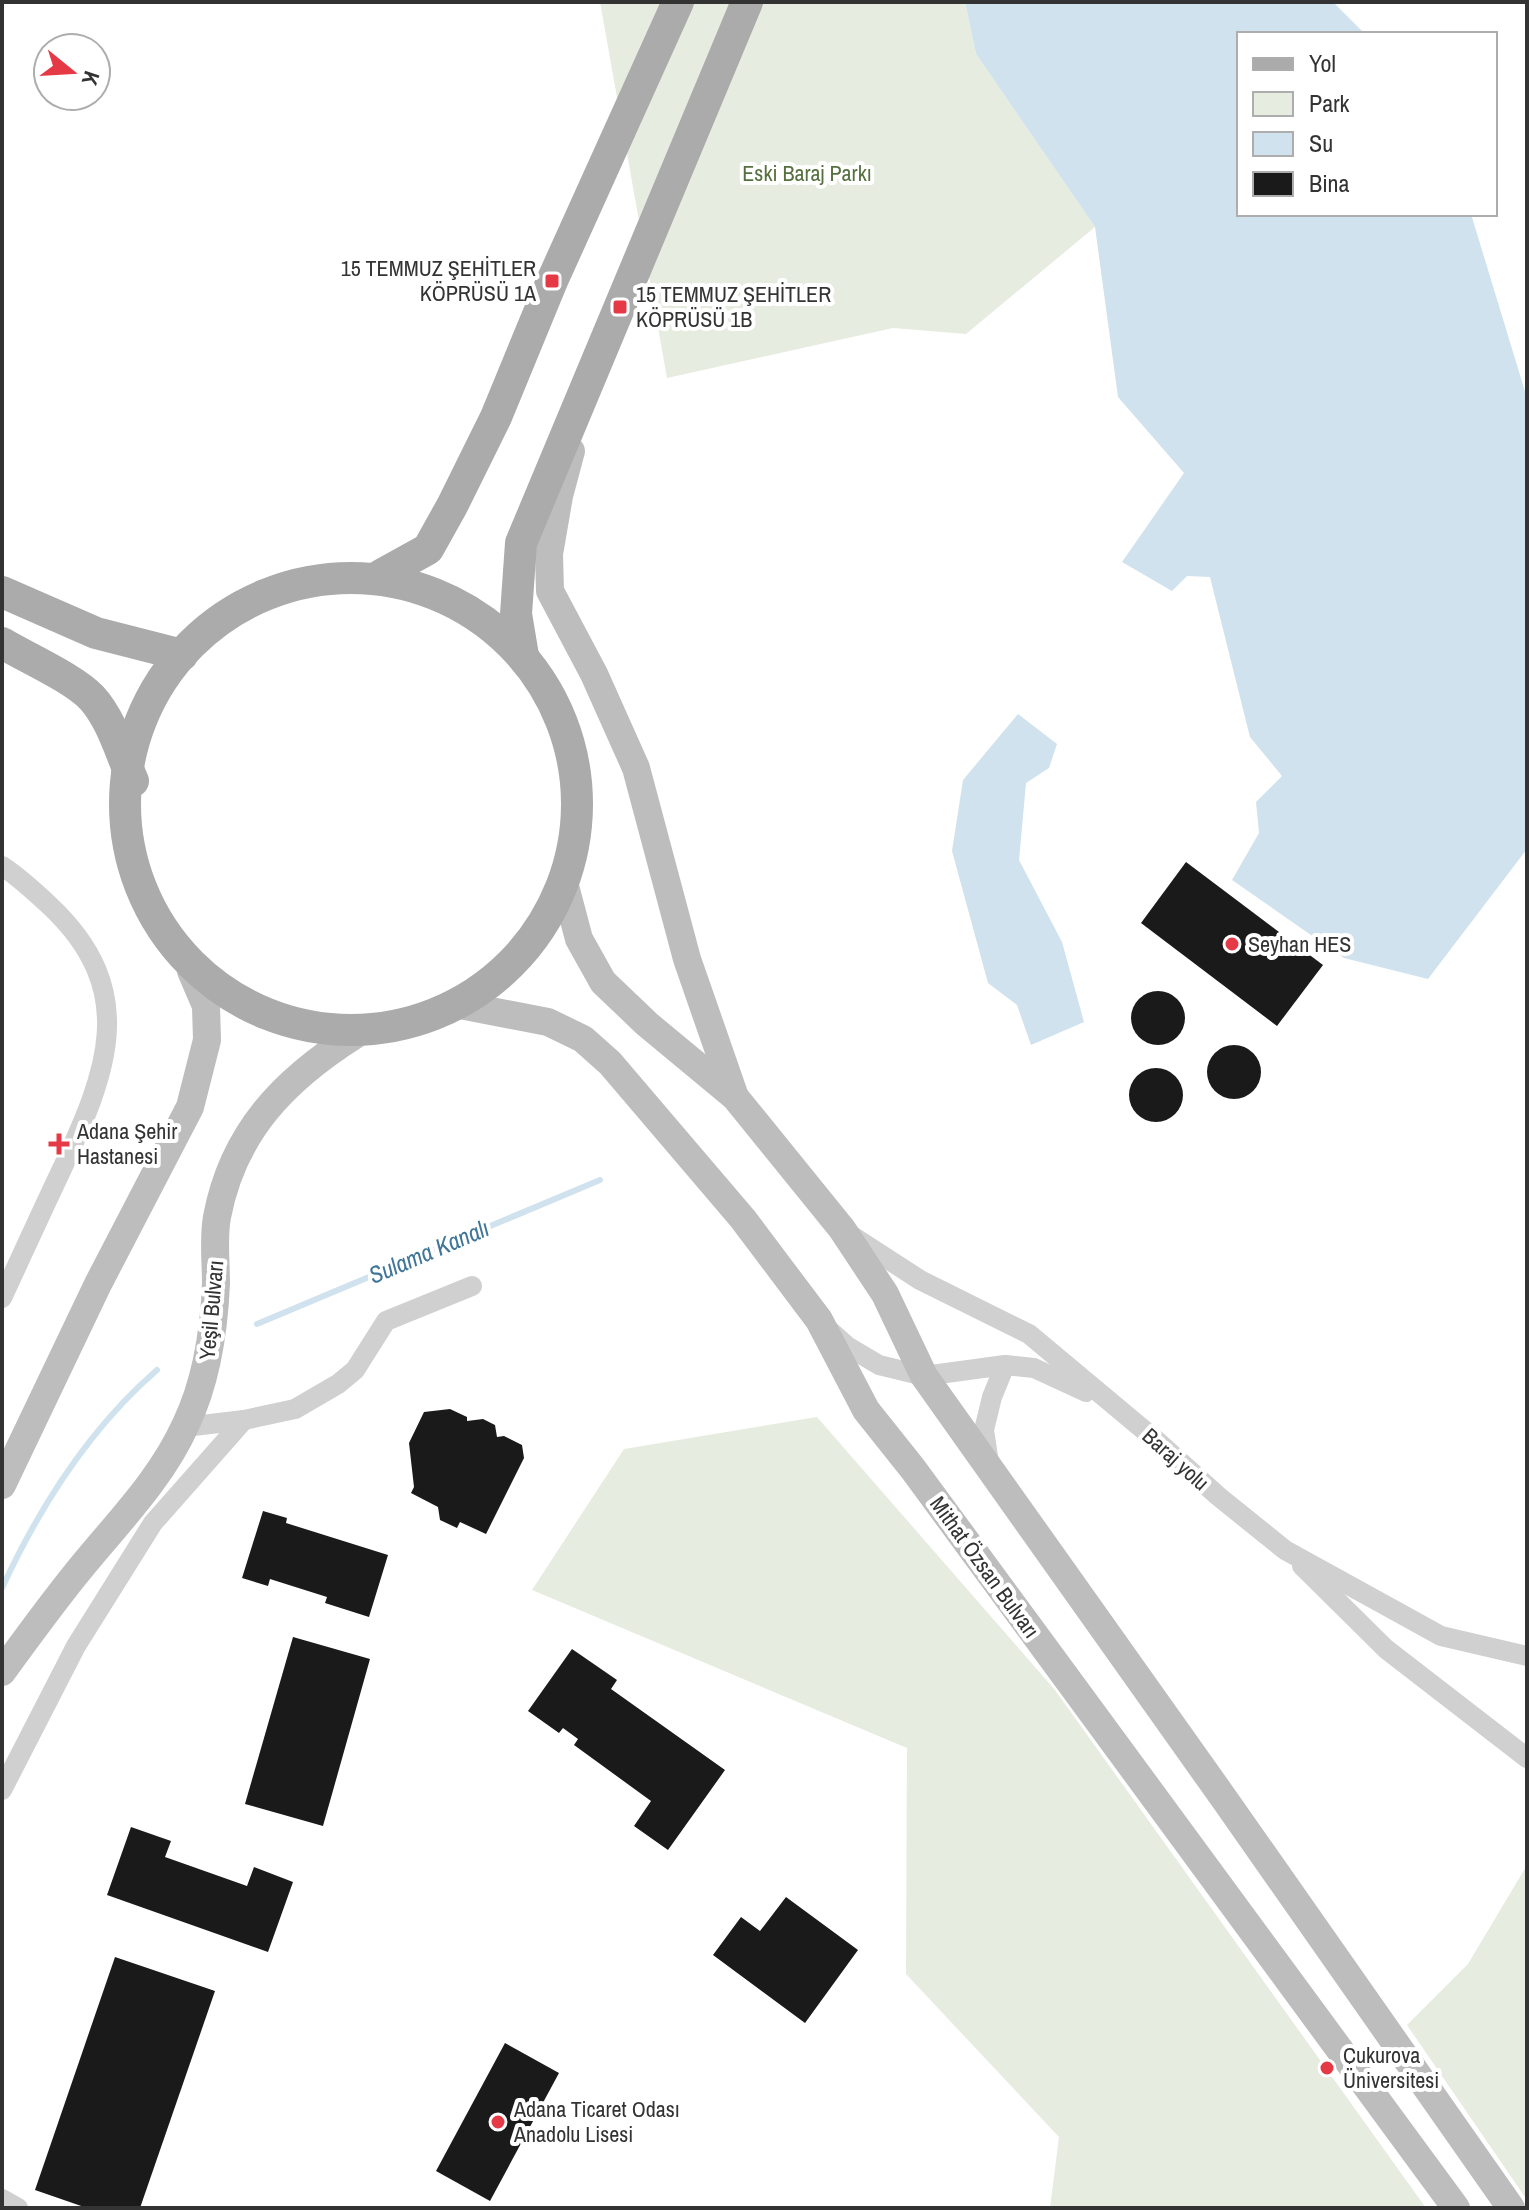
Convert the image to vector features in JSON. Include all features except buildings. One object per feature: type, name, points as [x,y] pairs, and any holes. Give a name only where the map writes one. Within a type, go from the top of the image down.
[{"type":"main road","points":[[523,656],[516,614],[521,543],[747,2]]},
{"type":"main road","points":[[381,575],[428,549],[452,506],[496,417],[552,281],[675,8]]},
{"type":"main road","points":[[595,367],[559,496],[549,554],[550,591],[594,674],[636,768],[687,959],[735,1097]]},
{"type":"main road","points":[[2,1485],[98,1284],[190,1107],[207,1040],[206,1006],[191,971],[154,920],[138,888],[129,847],[133,781],[147,708],[182,655],[247,598],[290,581],[336,571],[381,575],[447,602],[479,618],[523,656],[542,681],[567,743],[578,790],[565,886],[579,939],[603,982],[647,1024],[735,1097],[842,1229],[885,1294],[924,1376],[1511,2208]]},
{"type":"main road","points":[[2,592],[96,633],[182,655]]},
{"type":"main road","points":[[2,643],[73,684],[91,698],[108,723],[133,781]]},
{"type":"main road","points":[[191,971],[251,1008],[319,1031],[355,1035],[413,1025],[460,1005],[490,980],[530,941],[565,886]]},
{"type":"main road","name":"Mithat Özsan Bulvarı","points":[[460,1005],[548,1022],[583,1039],[610,1063],[743,1219],[819,1320],[866,1410],[1456,2208]]},
{"type":"main road","name":"Yeşil Bulvarı","points":[[2,1672],[75,1574],[141,1498],[185,1427],[208,1363],[215,1287],[216,1219],[232,1164],[250,1128],[276,1096],[318,1058],[355,1035]]},
{"type":"street","points":[[2,866],[64,919],[95,961],[108,1023],[100,1077],[90,1110],[2,1298]]},
{"type":"street","points":[[2,887],[35,893]]},
{"type":"street","name":"Baraj yolu","points":[[842,1229],[920,1280],[1029,1334],[1285,1550],[1441,1636],[1527,1656]]},
{"type":"street","points":[[185,1427],[244,1420],[295,1409],[355,1370],[386,1321],[472,1286]]},
{"type":"street","points":[[819,1320],[847,1346],[879,1365],[924,1376],[1005,1365],[1034,1368],[1111,1403]]},
{"type":"street","points":[[991,1470],[984,1430],[992,1397],[1005,1365]]},
{"type":"street","points":[[2,1790],[76,1646],[153,1523],[244,1420]]},
{"type":"street","points":[[1285,1550],[1386,1649],[1527,1758]]},
{"type":"street","points":[[2,2199],[18,2208]]},
{"type":"green space","name":"Eski Baraj Parkı","points":[[600,2],[965,2],[976,54],[1095,227],[966,334],[893,328],[667,378]]},
{"type":"green space","points":[[817,1417],[1055,1690],[1426,2208],[1050,2208],[1059,2137],[906,1974],[907,1748],[532,1590],[624,1449]]},
{"type":"green space","points":[[1527,1865],[1527,2200],[1407,2025],[1468,1964]]},
{"type":"water","points":[[965,2],[1333,2],[1363,32],[1237,32],[1237,216],[1472,216],[1527,398],[1527,849],[1428,979],[1344,958],[1232,880],[1259,833],[1256,802],[1282,776],[1250,737],[1210,577],[1187,576],[1172,591],[1122,562],[1184,473],[1118,397],[1095,227],[976,54]]},
{"type":"water","points":[[1018,714],[1057,744],[1049,768],[1026,783],[1019,860],[1062,942],[1084,1022],[1031,1045],[1017,1005],[988,983],[952,851],[963,780]]},
{"type":"waterway","name":"Sulama Kanalı","points":[[257,1324],[600,1180]]},
{"type":"waterway","name":"Sulama Kanalı","points":[[2,1588],[32,1528],[68,1471],[110,1417],[157,1370]]},
{"type":"place","name":"15 TEMMUZ ŞEHİTLER KÖPRÜSÜ 1A","points":[[552,281]]},
{"type":"place","name":"15 TEMMUZ ŞEHİTLER KÖPRÜSÜ 1B","points":[[620,307]]},
{"type":"place","name":"Seyhan HES","points":[[1232,944]]},
{"type":"place","name":"Adana Şehir Hastanesi","points":[[59,1144]]},
{"type":"place","name":"Çukurova Üniversitesi","points":[[1327,2068]]},
{"type":"place","name":"Adana Ticaret Odası Anadolu Lisesi","points":[[498,2122]]}]
